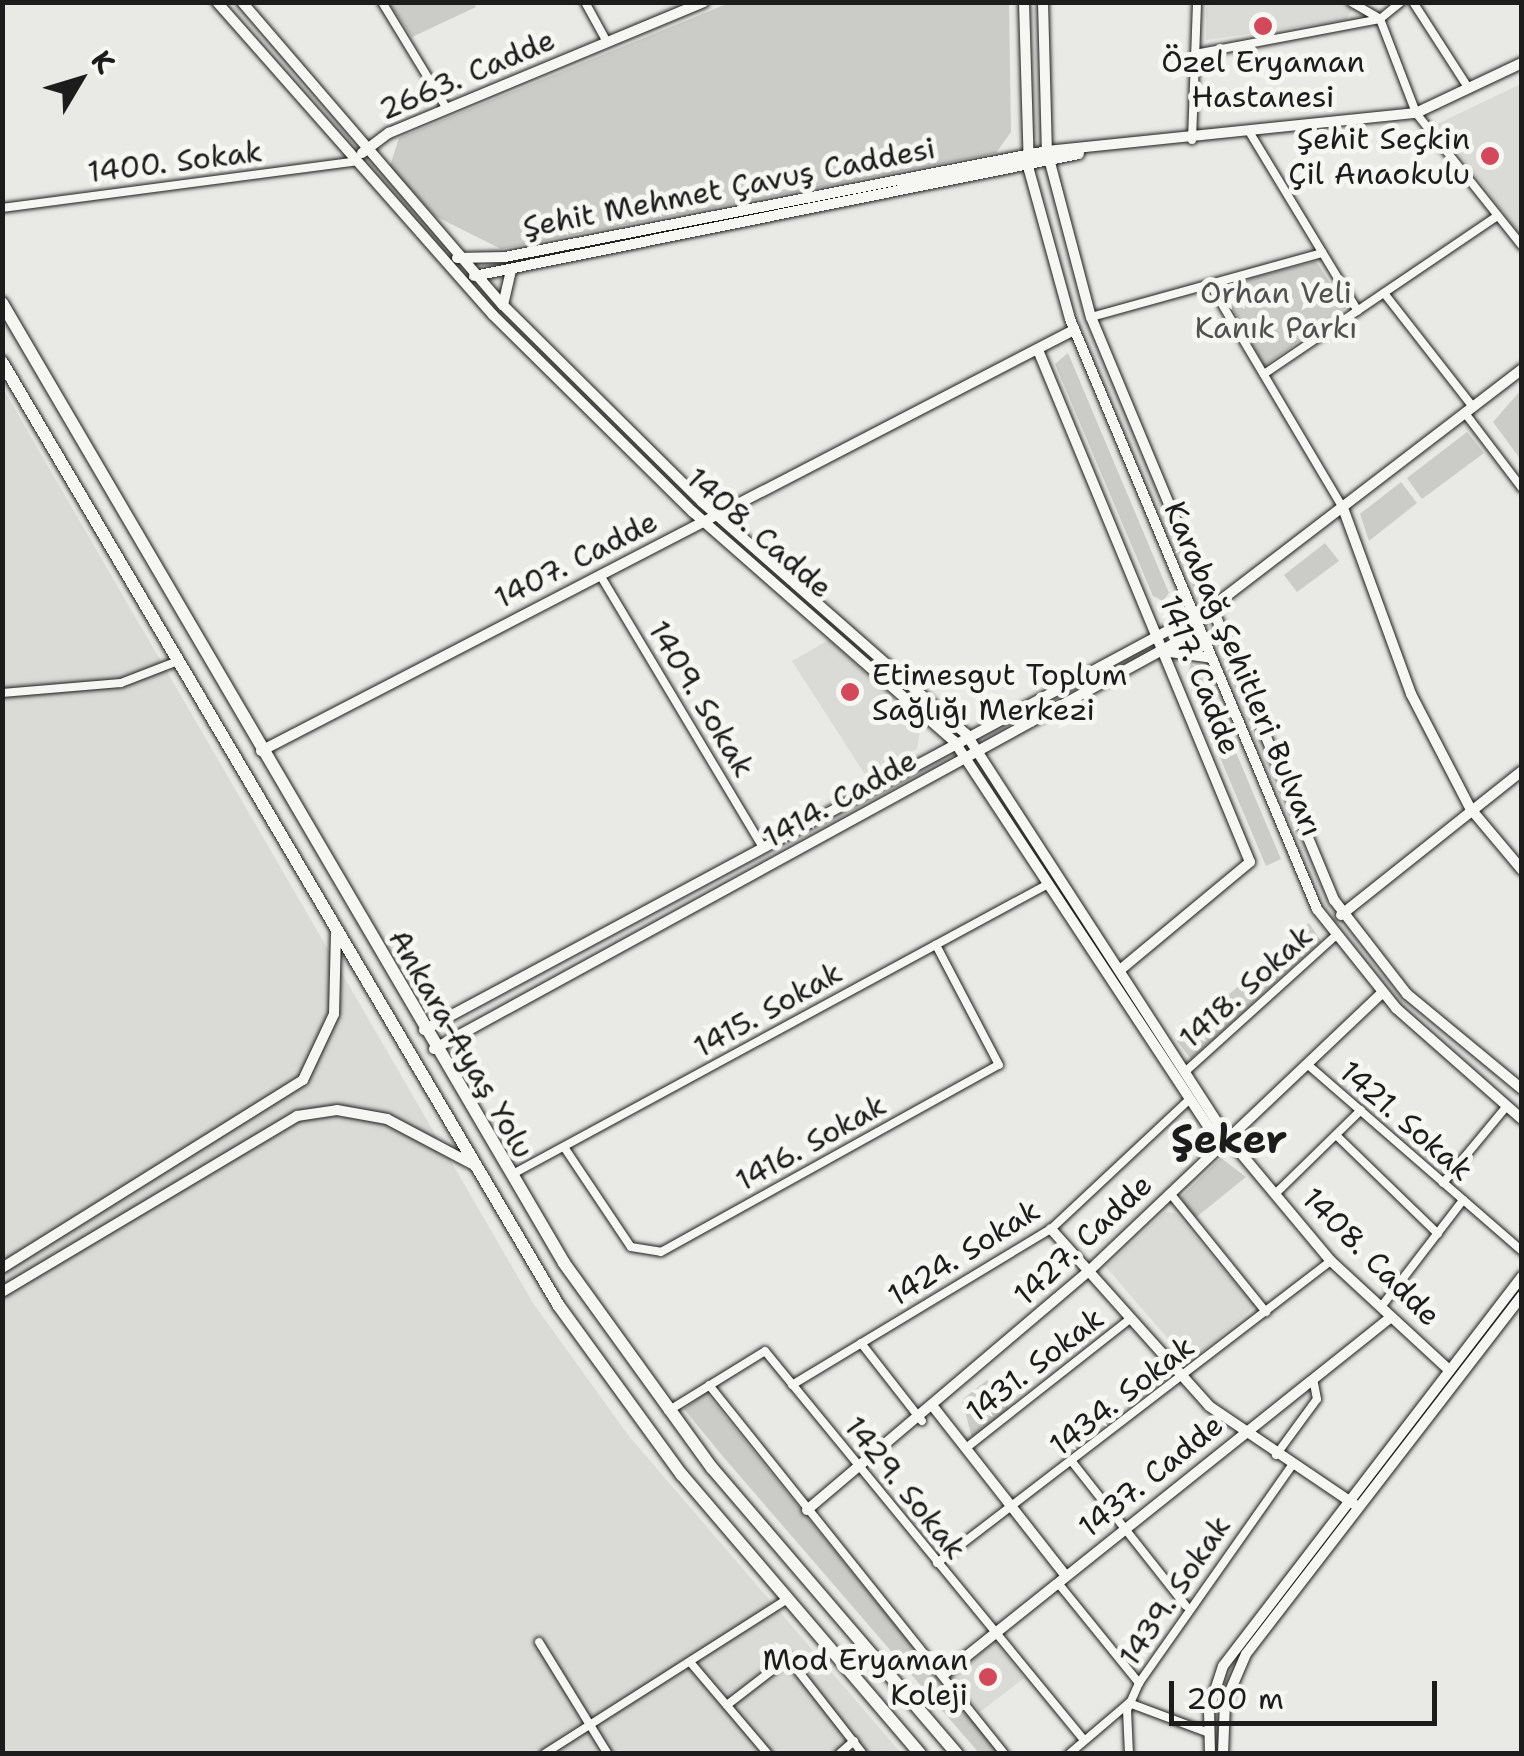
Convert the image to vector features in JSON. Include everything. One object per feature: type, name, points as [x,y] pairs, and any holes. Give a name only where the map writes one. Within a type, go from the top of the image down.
[{"type":"highway","name":"Ankara-Ayaş Yolu","points":[[2,304],[509,1176],[668,1411],[957,1754]]},
{"type":"highway","name":"Ankara-Ayaş Yolu","points":[[2,362],[472,1164],[627,1405],[786,1600],[920,1754]]},
{"type":"main road","name":"1408. Cadde","points":[[217,2],[438,258],[708,519],[954,741],[1190,1099],[1331,1261],[1448,1369]]},
{"type":"main road","name":"1408. Cadde","points":[[242,2],[364,152],[502,305],[966,734],[1187,1070],[1225,1136]]},
{"type":"main road","name":"2663. Cadde","points":[[353,162],[364,152],[446,109],[704,2]]},
{"type":"main road","name":"Karabağ Şehitleri Bulvarı","points":[[1024,2],[1029,170],[1074,330],[1334,937],[1382,993],[1522,1119]]},
{"type":"main road","name":"Karabağ Şehitleri Bulvarı","points":[[1043,2],[1047,151],[1091,318],[1341,915],[1406,994],[1522,1089]]},
{"type":"main road","points":[[1047,151],[1080,154],[1416,113],[1522,64]]},
{"type":"main road","name":"Şehit Mehmet Çavuş Caddesi","points":[[438,258],[505,257],[1047,151]]},
{"type":"main road","points":[[1050,166],[1080,154]]},
{"type":"main road","name":"Şehit Mehmet Çavuş Caddesi","points":[[458,278],[1050,166]]},
{"type":"main road","points":[[502,305],[511,270]]},
{"type":"main road","name":"1407. Cadde","points":[[261,751],[1074,330]]},
{"type":"main road","name":"1417. Cadde","points":[[1038,350],[1250,868],[1120,968]]},
{"type":"main road","points":[[1212,607],[1522,370]]},
{"type":"main road","points":[[1343,508],[1411,694],[1470,808],[1522,870]]},
{"type":"main road","name":"1414. Cadde","points":[[424,1030],[1192,611],[1212,607]]},
{"type":"main road","name":"1414. Cadde","points":[[434,1048],[1163,651],[1199,627],[1212,607]]},
{"type":"main road","points":[[1163,651],[1212,658]]},
{"type":"main road","points":[[1341,915],[1470,808],[1522,771]]},
{"type":"main road","points":[[2,1268],[303,1080],[334,1014],[336,932]]},
{"type":"main road","name":"1427. Cadde","points":[[807,1510],[922,1421],[1090,1270],[1225,1136],[1382,993]]},
{"type":"main road","points":[[2,1292],[297,1116],[337,1110],[387,1119],[472,1164]]},
{"type":"main road","points":[[1050,1229],[1182,1377],[1243,1434],[1358,1507]]},
{"type":"main road","points":[[1210,1754],[1206,1732],[1224,1666],[1346,1498],[1522,1276]]},
{"type":"main road","points":[[1223,1754],[1223,1710],[1239,1666],[1522,1296]]},
{"type":"main road","name":"1437. Cadde","points":[[943,1676],[1124,1527],[1392,1317]]},
{"type":"main road","points":[[935,1408],[1014,1508],[1062,1580]]},
{"type":"street","points":[[382,2],[446,109]]},
{"type":"street","points":[[585,2],[607,42]]},
{"type":"street","points":[[1192,140],[1198,2]]},
{"type":"street","points":[[1351,2],[1380,19],[1416,113],[1522,246]]},
{"type":"street","points":[[1413,2],[1469,89]]},
{"type":"street","points":[[1194,54],[1380,19],[1397,4]]},
{"type":"street","points":[[1250,133],[1358,311]]},
{"type":"street","name":"1400. Sokak","points":[[2,208],[353,162]]},
{"type":"street","points":[[1264,374],[1498,216]]},
{"type":"street","points":[[1091,318],[1322,253]]},
{"type":"street","points":[[1210,284],[1343,508]]},
{"type":"street","points":[[1384,293],[1522,488]]},
{"type":"street","name":"1409. Sokak","points":[[600,575],[762,846]]},
{"type":"street","points":[[2,693],[121,683],[178,662]]},
{"type":"street","name":"1415. Sokak","points":[[509,1176],[1048,884]]},
{"type":"street","name":"1418. Sokak","points":[[1187,1070],[1334,937]]},
{"type":"street","name":"1416. Sokak","points":[[564,1146],[631,1247],[661,1252],[999,1065],[936,945]]},
{"type":"street","name":"1421. Sokak","points":[[1307,1064],[1522,1251]]},
{"type":"street","name":"1424. Sokak","points":[[792,1385],[1050,1229],[1190,1099]]},
{"type":"street","points":[[1443,1182],[1506,1106]]},
{"type":"street","points":[[1275,1194],[1360,1110]]},
{"type":"street","points":[[1336,1135],[1438,1234]]},
{"type":"street","points":[[1170,1193],[1266,1312]]},
{"type":"street","points":[[1381,1307],[1464,1200]]},
{"type":"street","name":"1434. Sokak","points":[[937,1563],[1014,1508],[1331,1261]]},
{"type":"street","name":"1431. Sokak","points":[[966,1448],[1131,1318]]},
{"type":"street","points":[[862,1343],[922,1421]]},
{"type":"street","name":"1429. Sokak","points":[[668,1411],[765,1351],[1084,1740]]},
{"type":"street","points":[[1276,1454],[1317,1399],[1313,1378]]},
{"type":"street","points":[[709,1385],[1005,1754]]},
{"type":"street","points":[[1073,1462],[1186,1606]]},
{"type":"street","name":"1439. Sokak","points":[[1129,1754],[1129,1703],[1139,1683],[1186,1606],[1292,1465]]},
{"type":"street","points":[[1062,1580],[1139,1683]]},
{"type":"street","points":[[544,1754],[786,1600]]},
{"type":"street","points":[[540,1642],[608,1754]]},
{"type":"street","points":[[727,1705],[788,1658],[863,1754]]},
{"type":"street","points":[[690,1662],[768,1754]]},
{"type":"street","points":[[1068,1754],[1129,1703],[1206,1732]]},
{"type":"street","points":[[839,1754],[854,1741]]},
{"type":"shaded area","name":"Özel Eryaman Hastanesi","points":[[1341,2],[1352,9],[1346,20],[1206,40],[1206,3]]},
{"type":"shaded area","name":"Şehit Seçkin Çil Anaokulu","points":[[1521,84],[1521,236],[1437,124]]},
{"type":"shaded area","points":[[2,387],[533,1303],[628,1435],[901,1753],[3,1753]]},
{"type":"shaded area","name":"Etimesgut Toplum Sağlığı Merkezi","points":[[829,640],[921,723],[917,749],[866,776],[792,661]]},
{"type":"shaded area","points":[[1165,1212],[1175,1213],[1255,1306],[1189,1363],[1106,1267]]},
{"type":"shaded area","name":"Mod Eryaman Koleji","points":[[995,1642],[1024,1678],[980,1712],[952,1676]]},
{"type":"green space","points":[[389,3],[474,3],[476,7],[412,37]]},
{"type":"green space","points":[[729,3],[1009,3],[1011,132],[996,153],[501,249],[435,216],[390,166],[399,138]]},
{"type":"green space","name":"Orhan Veli Kanık Parkı","points":[[1316,261],[1346,308],[1264,366],[1221,287]]},
{"type":"green space","points":[[1068,353],[1169,593],[1163,601],[1153,596],[1055,364]]},
{"type":"green space","points":[[1521,390],[1519,425],[1521,460],[1493,422]]},
{"type":"green space","points":[[1467,432],[1484,453],[1422,499],[1407,478]]},
{"type":"green space","points":[[1401,482],[1417,503],[1369,541],[1360,514]]},
{"type":"green space","points":[[1325,543],[1339,561],[1297,592],[1284,575]]},
{"type":"green space","points":[[1191,664],[1202,672],[1281,859],[1266,866],[1186,677]]},
{"type":"green space","points":[[1309,923],[1321,941],[1191,1059],[1177,1041]]},
{"type":"green space","points":[[1221,1158],[1246,1177],[1194,1219],[1181,1197]]},
{"type":"green space","points":[[987,1380],[1010,1409],[972,1438],[962,1400]]},
{"type":"green space","points":[[706,1393],[999,1753],[979,1753],[684,1409]]},
{"type":"place","name":"Özel Eryaman Hastanesi","points":[[1263,26]]},
{"type":"place","name":"Şehit Seçkin Çil Anaokulu","points":[[1490,156]]},
{"type":"place","name":"Etimesgut Toplum Sağlığı Merkezi","points":[[850,692]]},
{"type":"place","name":"Mod Eryaman Koleji","points":[[988,1677]]},
{"type":"district","name":"Şeker","points":[[1229,1139]]}]
